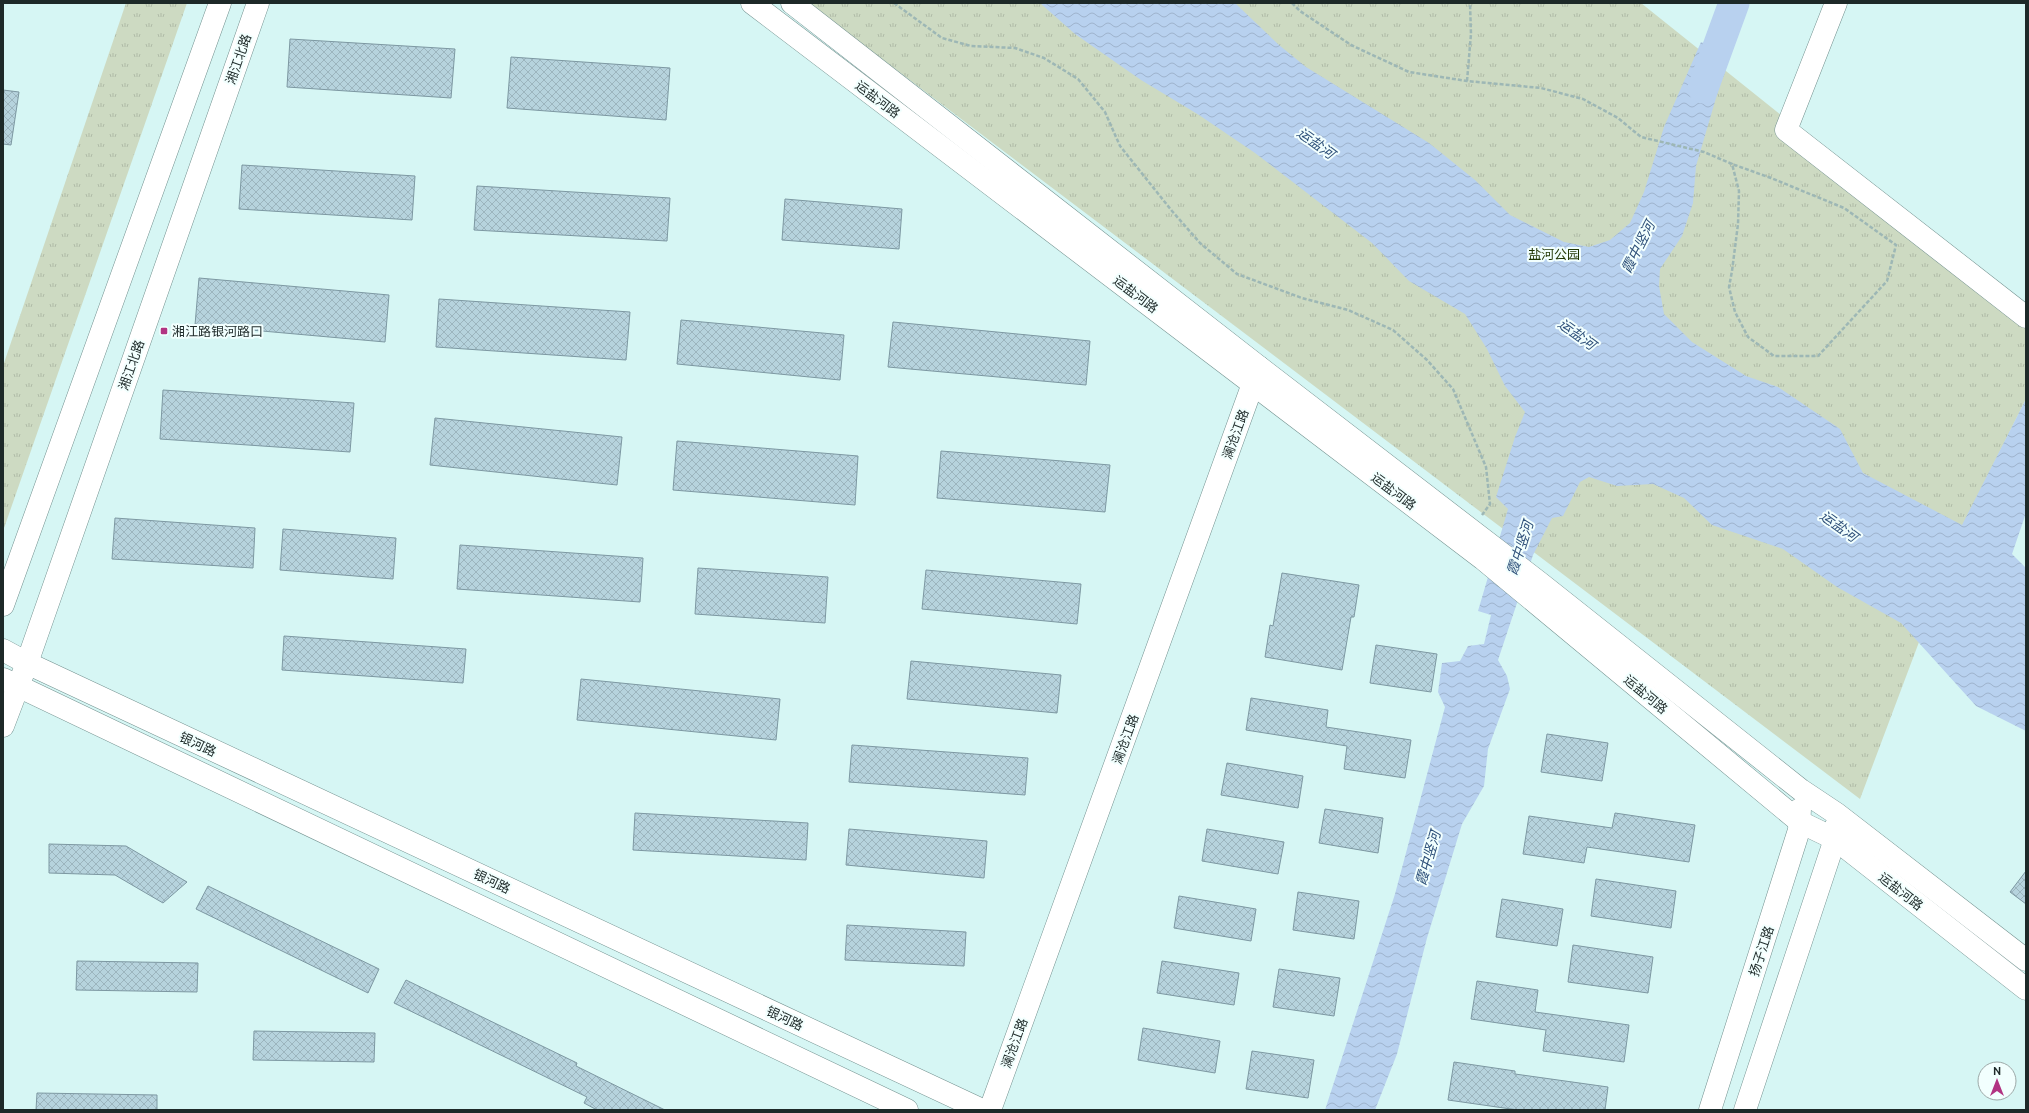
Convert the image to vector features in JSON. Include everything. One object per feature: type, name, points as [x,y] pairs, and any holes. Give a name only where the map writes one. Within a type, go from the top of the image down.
[{"type":"main road","points":[[3,605],[220,3]]},
{"type":"main road","name":"湘江北路","points":[[3,726],[10,683],[27,663],[258,3]]},
{"type":"main road","name":"运盐河路","points":[[752,3],[1256,375],[1481,544]]},
{"type":"main road","name":"运盐河路","points":[[792,3],[1256,375],[1481,544],[1800,822],[1835,839],[2026,989]]},
{"type":"main road","points":[[1836,3],[1786,130],[2026,317]]},
{"type":"main road","name":"澜沧江路","points":[[990,1110],[1256,375]]},
{"type":"main road","name":"运盐河路","points":[[1536,591],[1801,790],[1837,814],[2026,960]]},
{"type":"main road","name":"银河路","points":[[3,650],[27,663],[982,1110]]},
{"type":"main road","name":"银河路","points":[[10,683],[907,1110]]},
{"type":"main road","name":"扬子江路","points":[[1710,1110],[1799,830],[1801,790]]},
{"type":"main road","points":[[1745,1110],[1835,839],[1837,814]]},
{"type":"path","points":[[894,3],[942,38],[971,46],[1015,48],[1044,58],[1078,79],[1105,112],[1120,146],[1172,211],[1200,243],[1237,274],[1302,298],[1348,310],[1393,330],[1427,360],[1453,389],[1486,467],[1490,504],[1481,544]]},
{"type":"path","points":[[1292,3],[1300,11],[1351,46],[1409,72],[1541,88],[1583,99],[1618,118],[1641,137],[1704,152],[1844,208],[1896,245],[1887,281],[1818,356],[1774,356],[1748,338],[1735,312],[1728,287],[1738,224],[1739,191],[1732,164]]},
{"type":"path","points":[[1467,80],[1471,34],[1470,3]]},
{"type":"green space","points":[[126,3],[187,3],[3,531],[3,366]]},
{"type":"green space","name":"盐河公园","points":[[808,3],[1641,3],[2026,311],[2026,399],[1963,525],[1860,799]]},
{"type":"water","name":"运盐河","points":[[1040,3],[1235,3],[1279,45],[1306,67],[1429,143],[1475,180],[1510,215],[1564,242],[1589,247],[1610,240],[1630,223],[1644,192],[1664,127],[1701,42],[1729,54],[1696,166],[1693,203],[1682,236],[1660,269],[1659,286],[1664,314],[1692,342],[1746,376],[1778,387],[1840,429],[1863,473],[1962,525],[2026,399],[2026,513],[2012,554],[2026,568],[2026,731],[1976,706],[1901,623],[1837,587],[1783,549],[1712,525],[1684,498],[1653,484],[1617,486],[1589,477],[1580,482],[1563,516],[1552,518],[1533,555],[1498,660],[1507,676],[1510,689],[1488,749],[1484,786],[1462,824],[1427,938],[1397,1054],[1375,1110],[1325,1110],[1395,894],[1445,707],[1438,692],[1442,663],[1460,661],[1468,646],[1484,644],[1491,615],[1478,611],[1508,509],[1496,497],[1515,437],[1525,412],[1505,386],[1487,349],[1465,314],[1409,281],[1372,243],[1255,153],[1199,115],[1141,80],[1075,34]]},
{"type":"building","points":[[290,39],[455,49],[451,98],[287,87]]},
{"type":"building","points":[[511,57],[670,68],[666,120],[507,108]]},
{"type":"building","points":[[3,90],[19,92],[11,145],[3,144]]},
{"type":"building","points":[[242,165],[415,176],[412,220],[239,209]]},
{"type":"building","points":[[477,186],[670,198],[667,241],[474,230]]},
{"type":"building","points":[[785,199],[902,209],[899,249],[782,240]]},
{"type":"building","points":[[199,278],[389,295],[385,342],[195,325]]},
{"type":"building","points":[[439,299],[630,312],[626,360],[436,347]]},
{"type":"building","points":[[681,320],[844,335],[840,380],[677,364]]},
{"type":"building","points":[[893,322],[1090,341],[1086,385],[888,367]]},
{"type":"building","points":[[163,390],[354,403],[350,452],[160,439]]},
{"type":"building","points":[[435,418],[622,437],[617,485],[430,465]]},
{"type":"building","points":[[677,441],[858,456],[855,505],[673,490]]},
{"type":"building","points":[[941,451],[1110,465],[1105,512],[937,498]]},
{"type":"building","points":[[115,518],[255,528],[253,568],[112,559]]},
{"type":"building","points":[[283,529],[396,538],[393,579],[280,570]]},
{"type":"building","points":[[460,545],[643,558],[640,602],[457,589]]},
{"type":"building","points":[[698,568],[828,577],[825,623],[695,614]]},
{"type":"building","points":[[926,570],[1081,584],[1077,624],[922,609]]},
{"type":"building","points":[[1282,573],[1359,585],[1354,617],[1351,617],[1342,670],[1265,657],[1270,625],[1273,626]]},
{"type":"building","points":[[284,636],[466,649],[463,683],[282,670]]},
{"type":"building","points":[[1376,645],[1437,654],[1431,692],[1370,683]]},
{"type":"building","points":[[911,661],[1061,675],[1057,713],[907,699]]},
{"type":"building","points":[[581,679],[780,699],[776,740],[577,720]]},
{"type":"building","points":[[1251,698],[1328,710],[1326,727],[1411,740],[1405,778],[1344,769],[1347,746],[1246,730]]},
{"type":"building","points":[[1547,734],[1608,743],[1602,781],[1541,772]]},
{"type":"building","points":[[852,745],[1028,758],[1025,795],[849,782]]},
{"type":"building","points":[[1227,763],[1303,776],[1298,808],[1221,795]]},
{"type":"building","points":[[1325,809],[1383,818],[1378,853],[1319,843]]},
{"type":"building","points":[[635,813],[808,823],[806,860],[633,850]]},
{"type":"building","points":[[1615,813],[1695,825],[1689,862],[1587,847],[1584,863],[1523,854],[1529,816],[1612,828]]},
{"type":"building","points":[[849,829],[987,841],[984,878],[846,865]]},
{"type":"building","points":[[1207,829],[1284,842],[1278,874],[1202,861]]},
{"type":"building","points":[[49,844],[126,846],[187,882],[163,903],[115,875],[49,873]]},
{"type":"building","points":[[2026,871],[2026,904],[2010,892]]},
{"type":"building","points":[[1596,879],[1676,891],[1671,928],[1591,916]]},
{"type":"building","points":[[208,886],[379,969],[368,993],[196,909]]},
{"type":"building","points":[[1298,892],[1359,901],[1354,939],[1293,930]]},
{"type":"building","points":[[1179,896],[1256,909],[1251,941],[1174,928]]},
{"type":"building","points":[[1502,899],[1563,909],[1557,946],[1496,937]]},
{"type":"building","points":[[847,925],[966,932],[964,966],[845,960]]},
{"type":"building","points":[[1573,945],[1653,957],[1648,993],[1568,982]]},
{"type":"building","points":[[77,961],[198,963],[197,992],[76,990]]},
{"type":"building","points":[[1162,961],[1239,973],[1234,1005],[1157,993]]},
{"type":"building","points":[[1279,969],[1340,978],[1334,1016],[1273,1007]]},
{"type":"building","points":[[406,980],[577,1063],[576,1066],[665,1110],[597,1110],[584,1103],[587,1097],[394,1003]]},
{"type":"building","points":[[1477,981],[1538,990],[1535,1012],[1629,1025],[1624,1062],[1543,1051],[1546,1030],[1471,1019]]},
{"type":"building","points":[[1143,1028],[1220,1041],[1215,1073],[1138,1060]]},
{"type":"building","points":[[254,1031],[375,1033],[374,1062],[253,1060]]},
{"type":"building","points":[[1252,1051],[1314,1060],[1308,1098],[1246,1089]]},
{"type":"building","points":[[1454,1062],[1515,1071],[1515,1074],[1608,1087],[1605,1110],[1518,1110],[1448,1100]]},
{"type":"building","points":[[37,1093],[157,1095],[157,1110],[36,1110]]},
{"type":"waterway","name":"霞中竖河","points":[[1703,88],[1734,3]]},
{"type":"place","name":"湘江路银河路口","points":[[164,331]]}]
